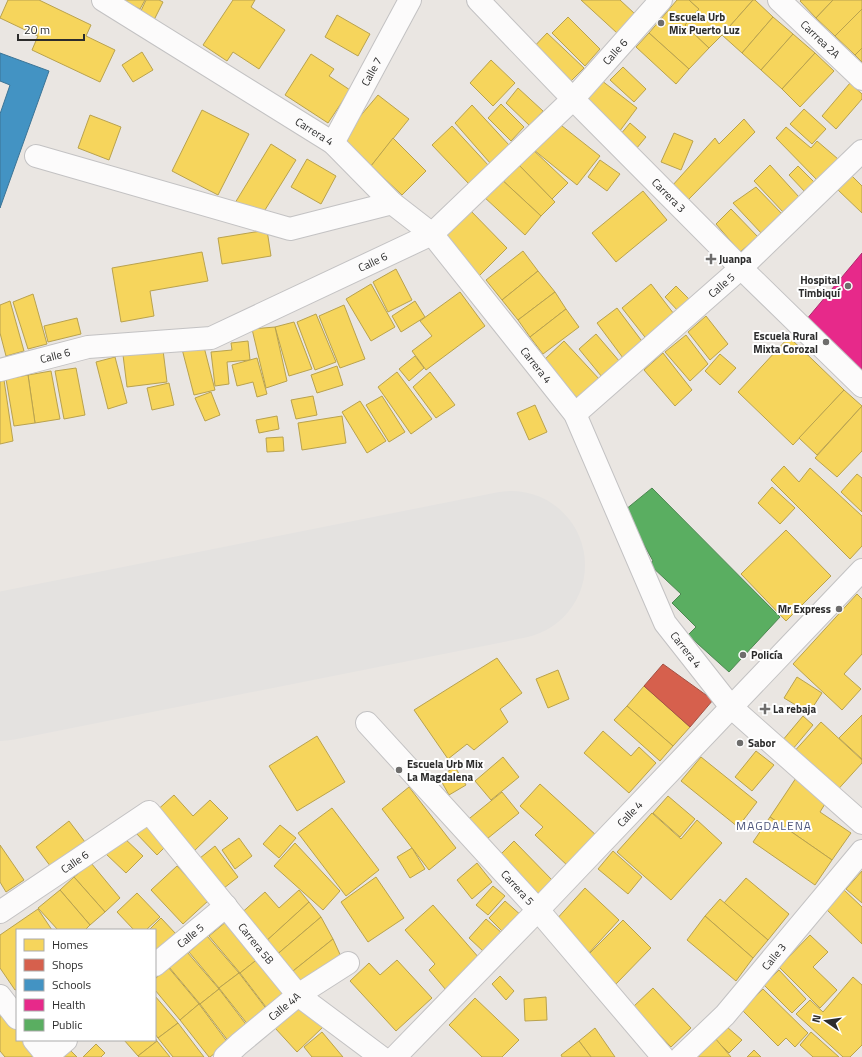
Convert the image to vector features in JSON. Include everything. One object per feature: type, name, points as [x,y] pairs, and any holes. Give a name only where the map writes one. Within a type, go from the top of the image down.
[{"type":"street","name":"Carrera 4","points":[[103,0],[333,143],[392,203],[432,234],[575,414],[665,623],[730,707],[862,823]]},
{"type":"street","name":"Calle 7","points":[[333,143],[410,0]]},
{"type":"street","name":"Carrera 3","points":[[478,0],[741,268],[862,386]]},
{"type":"street","name":"Calle 6","points":[[0,370],[88,347],[210,338],[432,234],[573,98],[661,0]]},
{"type":"street","name":"Carrrea 2A","points":[[779,0],[862,79]]},
{"type":"street","name":"Calle 5","points":[[575,414],[741,268],[862,151]]},
{"type":"street","points":[[36,156],[290,229],[392,203]]},
{"type":"street","name":"Calle 4","points":[[395,1057],[538,910],[862,570]]},
{"type":"street","name":"Carrera 5","points":[[367,723],[538,910],[663,1057]]},
{"type":"street","name":"Calle 6","points":[[0,912],[149,812]]},
{"type":"street","name":"Carrera 5B","points":[[149,812],[298,995],[381,1057]]},
{"type":"street","name":"Calle 3","points":[[681,1057],[725,1015],[862,851]]},
{"type":"street","name":"Calle 5","points":[[156,964],[226,906]]},
{"type":"street","name":"Calle 4A","points":[[225,1057],[238,1044],[298,995],[348,963]]},
{"type":"street","points":[[0,996],[16,1017]]},
{"type":"street","points":[[44,1053],[64,1041]]},
{"type":"building: Homes","points":[[8,0],[39,0],[91,25],[86,36],[115,50],[100,82],[32,50],[38,36],[0,18]]},
{"type":"building: Homes","points":[[145,0],[140,9],[122,1]]},
{"type":"building: Homes","points":[[146,0],[159,0],[163,2],[154,20],[140,13]]},
{"type":"building: Homes","points":[[233,0],[255,0],[251,7],[285,30],[259,69],[233,52],[227,61],[203,45]]},
{"type":"building: Homes","points":[[581,0],[620,0],[635,14],[617,33]]},
{"type":"building: Homes","points":[[677,0],[689,0],[699,9],[685,25],[709,48],[689,69],[649,33]]},
{"type":"building: Homes","points":[[689,0],[753,0],[709,48],[685,25],[699,9]]},
{"type":"building: Homes","points":[[753,0],[755,0],[773,17],[742,53],[722,35]]},
{"type":"building: Homes","points":[[833,0],[816,18],[800,1]]},
{"type":"building: Homes","points":[[833,0],[862,0],[862,9],[835,36],[816,18]]},
{"type":"building: Homes","points":[[862,9],[862,48],[855,55],[835,36]]},
{"type":"building: Homes","points":[[337,15],[370,34],[358,56],[325,37]]},
{"type":"building: Homes","points":[[568,17],[600,49],[585,66],[552,33]]},
{"type":"building: Homes","points":[[773,17],[793,34],[761,70],[742,53]]},
{"type":"building: Homes","points":[[547,33],[584,68],[566,86],[530,51]]},
{"type":"building: Homes","points":[[649,33],[689,69],[676,84],[636,47]]},
{"type":"building: Homes","points":[[793,34],[815,53],[782,89],[761,70]]},
{"type":"building: Homes","points":[[862,48],[862,62],[855,55]]},
{"type":"building: Homes","points":[[142,52],[153,70],[133,82],[122,65]]},
{"type":"building: Homes","points":[[815,53],[834,71],[800,107],[782,89]]},
{"type":"building: Homes","points":[[311,54],[334,69],[329,76],[350,90],[328,123],[285,95]]},
{"type":"building: Homes","points":[[491,60],[515,83],[493,106],[470,83]]},
{"type":"building: Homes","points":[[623,67],[646,89],[634,102],[610,80]]},
{"type":"building: Homes","points":[[597,77],[637,108],[619,132],[579,101]]},
{"type":"building: Homes","points":[[850,83],[862,94],[862,99],[836,129],[822,116]]},
{"type":"building: Homes","points":[[518,88],[543,111],[530,126],[506,103]]},
{"type":"building: Homes","points":[[378,95],[409,119],[371,166],[341,139]]},
{"type":"building: Homes","points":[[501,104],[524,127],[511,141],[488,118]]},
{"type":"building: Homes","points":[[472,105],[509,145],[490,163],[455,123]]},
{"type":"building: Homes","points":[[804,109],[826,129],[812,144],[790,124]]},
{"type":"building: Homes","points":[[202,110],[249,134],[218,195],[172,171]]},
{"type":"building: Homes","points":[[90,115],[121,127],[109,160],[78,148]]},
{"type":"building: Homes","points":[[744,119],[755,132],[688,200],[672,186],[715,138],[719,144]]},
{"type":"building: Homes","points":[[557,122],[600,156],[577,185],[534,150]]},
{"type":"building: Homes","points":[[630,123],[646,137],[636,149],[620,135]]},
{"type":"building: Homes","points":[[452,126],[489,166],[469,184],[432,145]]},
{"type":"building: Homes","points":[[786,127],[811,148],[817,141],[838,159],[818,181],[776,138]]},
{"type":"building: Homes","points":[[674,133],[693,141],[681,170],[661,162]]},
{"type":"building: Homes","points":[[393,138],[426,171],[402,195],[371,166]]},
{"type":"building: Homes","points":[[271,144],[296,160],[260,218],[235,203]]},
{"type":"building: Homes","points":[[530,147],[568,183],[552,199],[515,161]]},
{"type":"building: Homes","points":[[307,159],[336,176],[321,204],[291,187]]},
{"type":"building: Homes","points":[[600,160],[620,174],[607,191],[588,177]]},
{"type":"building: Homes","points":[[515,161],[555,202],[541,216],[500,178]]},
{"type":"building: Homes","points":[[770,165],[799,197],[783,212],[754,181]]},
{"type":"building: Homes","points":[[798,166],[815,183],[806,193],[789,175]]},
{"type":"building: Homes","points":[[852,176],[862,186],[862,213],[838,190]]},
{"type":"building: Homes","points":[[500,178],[541,216],[525,235],[483,196]]},
{"type":"building: Homes","points":[[756,187],[782,214],[762,234],[733,203]]},
{"type":"building: Homes","points":[[643,191],[667,220],[616,262],[592,233]]},
{"type":"building: Homes","points":[[468,208],[507,248],[479,276],[440,235]]},
{"type":"building: Homes","points":[[731,209],[758,237],[740,252],[716,224]]},
{"type":"building: Homes","points":[[267,230],[271,256],[222,264],[218,238]]},
{"type":"building: Homes","points":[[523,251],[538,271],[502,300],[486,280]]},
{"type":"building: Homes","points":[[202,252],[208,281],[150,291],[154,316],[121,322],[112,268]]},
{"type":"building: Homes","points":[[396,269],[412,300],[388,312],[373,282]]},
{"type":"building: Homes","points":[[538,271],[555,292],[518,320],[502,300]]},
{"type":"building: Homes","points":[[371,284],[395,327],[371,341],[346,299]]},
{"type":"building: Homes","points":[[651,284],[677,318],[648,341],[622,308]]},
{"type":"building: Homes","points":[[676,286],[691,301],[679,312],[665,297]]},
{"type":"building: Homes","points":[[460,292],[485,326],[426,370],[412,351],[432,336],[420,321]]},
{"type":"building: Homes","points":[[555,292],[566,309],[530,337],[518,320]]},
{"type":"building: Homes","points":[[33,294],[47,344],[28,349],[13,302]]},
{"type":"building: Homes","points":[[10,301],[24,351],[6,356],[0,333],[0,305]]},
{"type":"building: Homes","points":[[415,301],[425,317],[401,332],[392,316]]},
{"type":"building: Homes","points":[[344,305],[365,359],[340,368],[319,316]]},
{"type":"building: Homes","points":[[617,308],[644,344],[623,358],[597,323]]},
{"type":"building: Homes","points":[[566,309],[579,327],[543,354],[530,337]]},
{"type":"building: Homes","points":[[316,314],[336,362],[315,370],[297,322]]},
{"type":"building: Homes","points":[[706,316],[728,344],[710,360],[688,332]]},
{"type":"building: Homes","points":[[77,318],[81,334],[48,342],[44,326]]},
{"type":"building: Homes","points":[[294,322],[312,369],[289,376],[275,327]]},
{"type":"building: Homes","points":[[275,327],[287,381],[266,388],[252,329]]},
{"type":"building: Homes","points":[[596,334],[620,362],[602,377],[579,349]]},
{"type":"building: Homes","points":[[686,335],[708,364],[690,381],[665,352]]},
{"type":"building: Homes","points":[[789,337],[844,390],[793,445],[738,392]]},
{"type":"building: Homes","points":[[248,341],[250,360],[227,362],[229,384],[215,386],[211,352],[232,350],[231,343]]},
{"type":"building: Homes","points":[[564,341],[600,380],[579,400],[543,361]]},
{"type":"building: Homes","points":[[203,343],[215,390],[194,395],[182,349]]},
{"type":"building: Homes","points":[[163,350],[167,382],[127,387],[123,355]]},
{"type":"building: Homes","points":[[663,353],[692,390],[675,406],[644,370]]},
{"type":"building: Homes","points":[[720,354],[736,368],[720,385],[705,371]]},
{"type":"building: Homes","points":[[415,356],[424,368],[409,381],[399,369]]},
{"type":"building: Homes","points":[[115,357],[127,403],[108,409],[96,362]]},
{"type":"building: Homes","points":[[257,358],[267,394],[257,397],[253,382],[237,386],[232,365]]},
{"type":"building: Homes","points":[[337,366],[343,385],[317,393],[311,375]]},
{"type":"building: Homes","points":[[76,368],[85,415],[64,419],[55,371]]},
{"type":"building: Homes","points":[[51,371],[60,419],[35,423],[28,375]]},
{"type":"building: Homes","points":[[397,372],[432,419],[411,434],[378,387]]},
{"type":"building: Homes","points":[[430,372],[455,405],[436,418],[413,387]]},
{"type":"building: Homes","points":[[28,375],[35,423],[14,426],[6,379]]},
{"type":"building: Homes","points":[[0,380],[4,380],[13,441],[0,444]]},
{"type":"building: Homes","points":[[169,383],[174,405],[152,410],[147,388]]},
{"type":"building: Homes","points":[[844,390],[862,406],[817,455],[799,438]]},
{"type":"building: Homes","points":[[211,392],[220,415],[205,421],[195,398]]},
{"type":"building: Homes","points":[[313,396],[317,415],[296,419],[291,400]]},
{"type":"building: Homes","points":[[382,396],[405,432],[389,442],[366,405]]},
{"type":"building: Homes","points":[[360,401],[386,441],[367,453],[342,412]]},
{"type":"building: Homes","points":[[535,405],[547,432],[529,440],[517,413]]},
{"type":"building: Homes","points":[[862,406],[862,451],[837,477],[815,458]]},
{"type":"building: Homes","points":[[277,416],[279,429],[259,433],[256,420]]},
{"type":"building: Homes","points":[[342,416],[346,443],[302,450],[298,423]]},
{"type":"building: Homes","points":[[283,437],[284,451],[267,452],[266,438]]},
{"type":"building: Homes","points":[[784,466],[799,482],[810,468],[862,516],[862,546],[850,559],[771,480]]},
{"type":"building: Homes","points":[[857,474],[862,478],[862,512],[841,492]]},
{"type":"building: Homes","points":[[772,487],[795,508],[780,524],[758,503]]},
{"type":"building: Homes","points":[[786,530],[831,576],[786,621],[741,574]]},
{"type":"building: Homes","points":[[857,594],[862,599],[862,654],[844,674],[861,689],[842,710],[793,664]]},
{"type":"building: Homes","points":[[497,658],[522,693],[500,709],[508,722],[474,750],[467,744],[448,759],[414,710]]},
{"type":"building: Homes","points":[[558,670],[569,699],[548,708],[536,679]]},
{"type":"building: Homes","points":[[797,677],[822,693],[809,713],[784,698]]},
{"type":"building: Homes","points":[[644,686],[690,727],[673,746],[627,706]]},
{"type":"building: Homes","points":[[627,706],[673,746],[660,761],[614,720]]},
{"type":"building: Homes","points":[[862,715],[862,759],[839,738]]},
{"type":"building: Homes","points":[[803,716],[813,725],[792,750],[782,741]]},
{"type":"building: Homes","points":[[821,722],[862,760],[862,763],[833,795],[791,755]]},
{"type":"building: Homes","points":[[603,731],[631,756],[639,747],[656,763],[629,793],[584,753]]},
{"type":"building: Homes","points":[[317,736],[345,782],[297,811],[269,766]]},
{"type":"building: Homes","points":[[756,751],[774,765],[752,791],[735,777]]},
{"type":"building: Homes","points":[[503,757],[519,777],[491,800],[475,781]]},
{"type":"building: Homes","points":[[701,757],[757,802],[738,827],[681,781]]},
{"type":"building: Homes","points":[[455,767],[466,785],[449,795],[439,777]]},
{"type":"building: Homes","points":[[796,778],[828,799],[820,812],[851,833],[832,860],[770,817]]},
{"type":"building: Homes","points":[[540,784],[597,836],[569,867],[535,835],[543,827],[520,806]]},
{"type":"building: Homes","points":[[409,787],[456,848],[429,870],[382,809]]},
{"type":"building: Homes","points":[[502,792],[519,813],[482,843],[465,822]]},
{"type":"building: Homes","points":[[174,795],[193,816],[210,800],[228,818],[192,853],[154,813]]},
{"type":"building: Homes","points":[[668,796],[695,819],[680,837],[653,813]]},
{"type":"building: Homes","points":[[332,808],[379,870],[346,896],[298,833]]},
{"type":"building: Homes","points":[[652,813],[681,839],[697,820],[722,843],[671,900],[617,852]]},
{"type":"building: Homes","points":[[770,817],[832,860],[815,885],[753,842]]},
{"type":"building: Homes","points":[[69,821],[85,842],[51,867],[36,847]]},
{"type":"building: Homes","points":[[142,822],[166,846],[157,855],[134,831]]},
{"type":"building: Homes","points":[[280,825],[296,838],[279,858],[263,844]]},
{"type":"building: Homes","points":[[121,835],[143,856],[126,873],[105,853]]},
{"type":"building: Homes","points":[[239,838],[252,856],[235,869],[222,850]]},
{"type":"building: Homes","points":[[514,841],[553,881],[534,900],[495,860]]},
{"type":"building: Homes","points":[[295,843],[340,891],[323,910],[274,866]]},
{"type":"building: Homes","points":[[0,845],[24,880],[6,892],[0,882]]},
{"type":"building: Homes","points":[[215,846],[238,877],[219,892],[195,862]]},
{"type":"building: Homes","points":[[412,848],[425,869],[410,878],[397,857]]},
{"type":"building: Homes","points":[[613,851],[642,877],[628,894],[598,869]]},
{"type":"building: Homes","points":[[91,863],[120,898],[105,912],[74,877]]},
{"type":"building: Homes","points":[[477,863],[492,882],[472,899],[457,880]]},
{"type":"building: Homes","points":[[177,866],[209,900],[183,924],[151,890]]},
{"type":"building: Homes","points":[[862,871],[862,903],[846,889]]},
{"type":"building: Homes","points":[[74,877],[105,912],[90,925],[60,890]]},
{"type":"building: Homes","points":[[376,877],[404,918],[368,942],[341,902]]},
{"type":"building: Homes","points":[[746,878],[789,914],[768,940],[724,903]]},
{"type":"building: Homes","points":[[493,886],[505,896],[488,915],[476,905]]},
{"type":"building: Homes","points":[[585,888],[619,920],[588,954],[554,922]]},
{"type":"building: Homes","points":[[60,890],[90,925],[86,929],[57,929],[38,908]]},
{"type":"building: Homes","points":[[299,890],[309,902],[263,944],[238,916],[265,892],[279,908]]},
{"type":"building: Homes","points":[[844,890],[862,907],[862,944],[826,909]]},
{"type":"building: Homes","points":[[137,893],[160,917],[147,929],[133,929],[117,912]]},
{"type":"building: Homes","points":[[720,899],[768,940],[753,958],[705,916]]},
{"type":"building: Homes","points":[[505,901],[523,917],[507,936],[489,918]]},
{"type":"building: Homes","points":[[309,902],[321,917],[274,957],[263,944]]},
{"type":"building: Homes","points":[[433,905],[480,959],[446,990],[429,970],[435,964],[405,930]]},
{"type":"building: Homes","points":[[38,909],[51,929],[16,929],[15,990],[0,968],[0,935]]},
{"type":"building: Homes","points":[[705,916],[753,958],[736,981],[687,940]]},
{"type":"building: Homes","points":[[321,917],[333,939],[288,975],[274,957]]},
{"type":"building: Homes","points":[[161,918],[176,934],[156,954],[156,929],[150,929]]},
{"type":"building: Homes","points":[[486,919],[502,933],[484,952],[469,938]]},
{"type":"building: Homes","points":[[623,920],[651,948],[616,984],[587,956]]},
{"type":"building: Homes","points":[[227,921],[259,958],[240,973],[209,936]]},
{"type":"building: Homes","points":[[810,935],[828,952],[813,967],[837,990],[820,1008],[779,967]]},
{"type":"building: Homes","points":[[207,936],[239,973],[219,988],[189,952]]},
{"type":"building: Homes","points":[[333,939],[343,961],[298,989],[288,975]]},
{"type":"building: Homes","points":[[187,952],[219,989],[200,1004],[169,967]]},
{"type":"building: Homes","points":[[259,958],[288,996],[269,1011],[240,973]]},
{"type":"building: Homes","points":[[397,960],[432,998],[396,1031],[350,981],[369,963],[380,975]]},
{"type":"building: Homes","points":[[168,967],[199,1004],[180,1020],[156,991],[156,978]]},
{"type":"building: Homes","points":[[779,970],[806,999],[792,1013],[764,985]]},
{"type":"building: Homes","points":[[239,973],[268,1011],[249,1026],[219,988]]},
{"type":"building: Homes","points":[[500,976],[514,991],[506,1000],[492,984]]},
{"type":"building: Homes","points":[[853,977],[862,985],[862,1045],[850,1057],[843,1057],[796,1014],[810,1000],[823,1012]]},
{"type":"building: Homes","points":[[653,988],[691,1028],[671,1047],[633,1007]]},
{"type":"building: Homes","points":[[219,989],[248,1027],[229,1042],[200,1004]]},
{"type":"building: Homes","points":[[763,989],[808,1033],[795,1047],[786,1038],[778,1046],[742,1010]]},
{"type":"building: Homes","points":[[156,997],[178,1023],[158,1038],[156,1035]]},
{"type":"building: Homes","points":[[546,997],[547,1020],[525,1021],[524,999]]},
{"type":"building: Homes","points":[[475,998],[519,1040],[502,1057],[482,1057],[449,1025]]},
{"type":"building: Homes","points":[[301,1003],[323,1027],[297,1052],[275,1028]]},
{"type":"building: Homes","points":[[199,1004],[228,1043],[210,1057],[180,1020]]},
{"type":"building: Homes","points":[[1,1011],[16,1030],[16,1041],[25,1041],[36,1055],[33,1057],[5,1057],[0,1051]]},
{"type":"building: Homes","points":[[178,1023],[204,1057],[173,1057],[158,1038]]},
{"type":"building: Homes","points":[[727,1027],[742,1040],[729,1053],[715,1039]]},
{"type":"building: Homes","points":[[595,1028],[615,1057],[591,1057],[579,1041]]},
{"type":"building: Homes","points":[[322,1032],[343,1057],[312,1057],[304,1047]]},
{"type":"building: Homes","points":[[811,1032],[839,1057],[813,1057],[800,1045]]},
{"type":"building: Homes","points":[[715,1038],[731,1057],[694,1057]]},
{"type":"building: Homes","points":[[156,1040],[157,1041],[138,1056],[125,1041],[156,1041]]},
{"type":"building: Homes","points":[[157,1041],[170,1057],[138,1056]]},
{"type":"building: Homes","points":[[579,1041],[591,1057],[562,1057],[561,1055]]},
{"type":"building: Homes","points":[[96,1044],[105,1053],[101,1057],[83,1057]]},
{"type":"building: Homes","points":[[68,1048],[77,1057],[58,1057]]},
{"type":"building: Homes","points":[[754,1050],[761,1057],[747,1057]]},
{"type":"building: Shops","points":[[663,664],[713,700],[690,727],[644,686]]},
{"type":"building: Schools","points":[[0,53],[49,71],[0,208],[0,114],[10,85],[0,81]]},
{"type":"building: Health","name":"Hospital Timbiquí","points":[[862,253],[862,370],[806,320]]},
{"type":"building: Public","points":[[652,488],[780,617],[729,672],[688,635],[696,627],[672,603],[681,594],[649,564],[653,561],[625,510]]},
{"type":"runway","points":[[0,667],[511,565]]},
{"type":"place","name":"Escuela Urb Mix Puerto Luz","points":[[661,23]]},
{"type":"place","name":"Juanpa","points":[[711,259]]},
{"type":"place","name":"Hospital Timbiquí","points":[[848,286]]},
{"type":"place","name":"Escuela Rural Mixta Corozal","points":[[826,342]]},
{"type":"place","name":"Mr Express","points":[[839,609]]},
{"type":"place","name":"Policía","points":[[743,655]]},
{"type":"place","name":"La rebaja","points":[[765,709]]},
{"type":"place","name":"Sabor","points":[[740,743]]},
{"type":"place","name":"Escuela Urb Mix La Magdalena","points":[[399,770]]},
{"type":"district","name":"MAGDALENA","points":[[774,825]]}]
